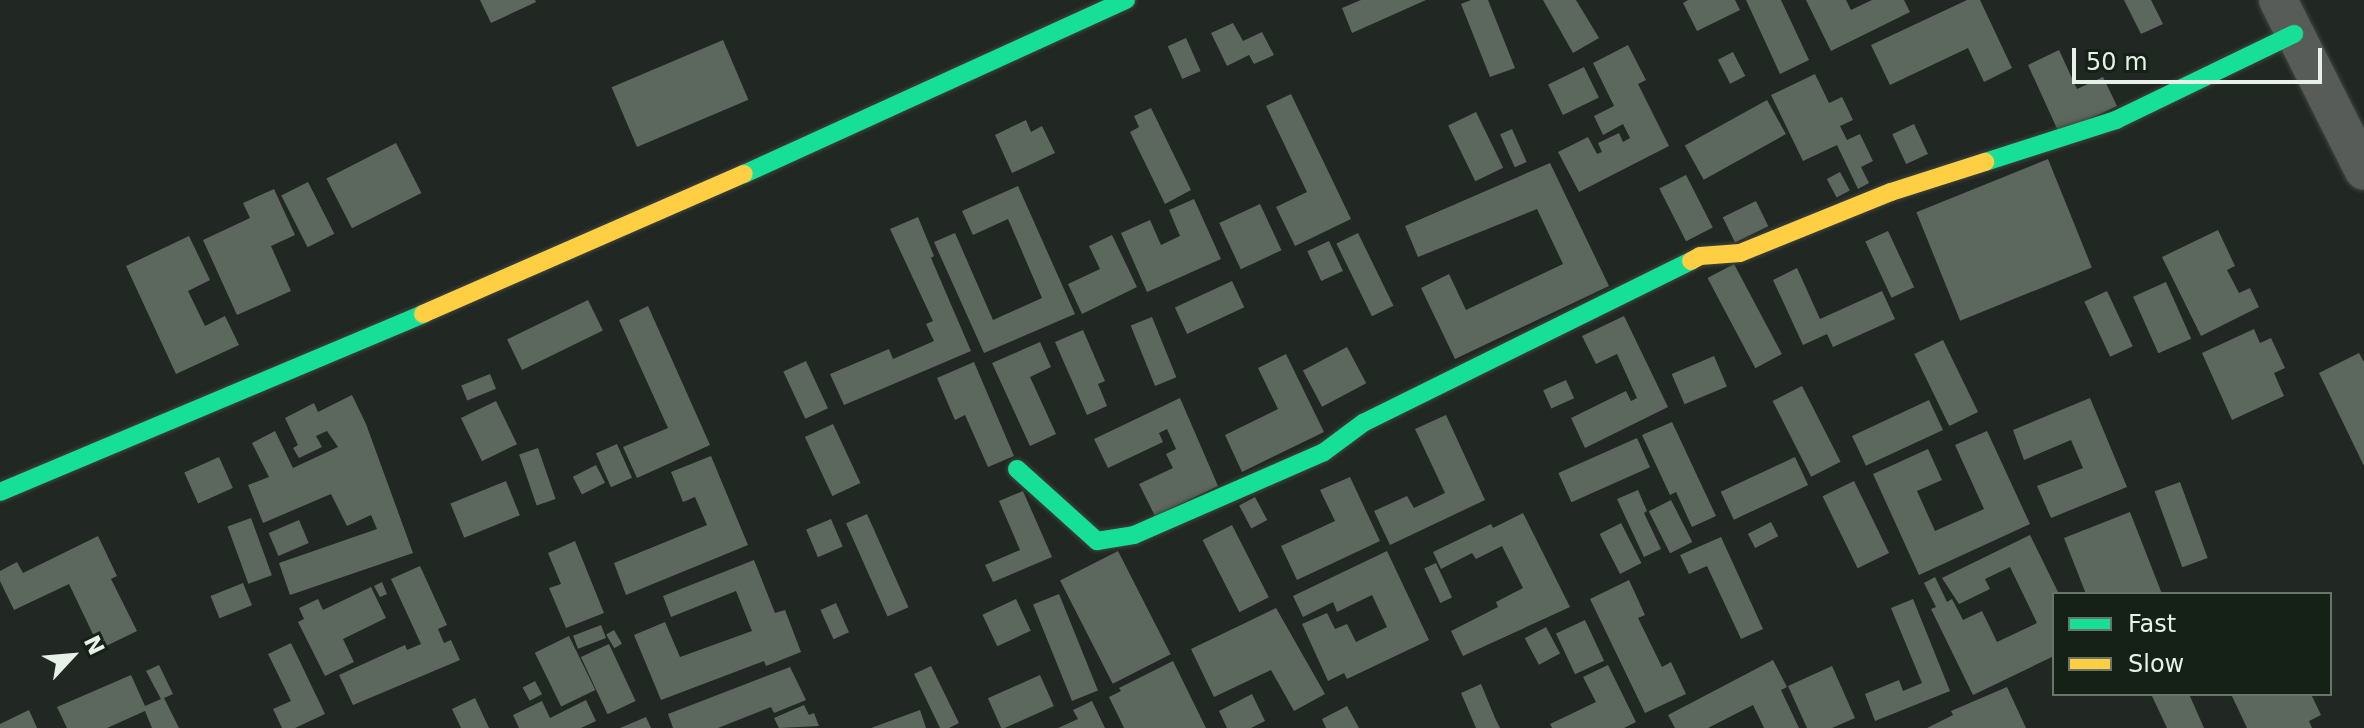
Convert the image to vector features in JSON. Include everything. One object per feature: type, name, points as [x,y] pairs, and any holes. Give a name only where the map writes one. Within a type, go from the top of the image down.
[{"type":"street","points":[[0,492],[633,225],[1126,0]]},
{"type":"street","points":[[2278,0],[2364,171]]},
{"type":"street","points":[[1017,469],[1097,541],[1134,535],[1324,452],[1363,423],[1700,256],[1740,253],[1891,192],[2116,120],[2294,34]]},
{"type":"building","points":[[480,0],[535,0],[536,2],[491,23]]},
{"type":"building","points":[[1361,0],[1426,0],[1352,33],[1342,8]]},
{"type":"building","points":[[1471,0],[1488,0],[1515,68],[1490,77],[1461,4]]},
{"type":"building","points":[[1543,0],[1576,0],[1599,38],[1573,53]]},
{"type":"building","points":[[1688,0],[1735,0],[1740,10],[1697,31],[1683,3]]},
{"type":"building","points":[[1746,0],[1781,0],[1809,60],[1780,74]]},
{"type":"building","points":[[1806,0],[1846,0],[1851,10],[1872,0],[1904,0],[1910,12],[1831,51]]},
{"type":"building","points":[[1967,0],[1980,0],[2012,68],[1984,82],[1968,48],[1890,85],[1871,45]]},
{"type":"building","points":[[2124,0],[2151,0],[2163,24],[2141,34]]},
{"type":"building","points":[[1233,23],[1243,41],[1262,32],[1274,55],[1254,64],[1249,55],[1227,66],[1211,33]]},
{"type":"building","points":[[1186,38],[1201,71],[1182,79],[1168,46]]},
{"type":"building","points":[[723,40],[748,100],[637,147],[612,87]]},
{"type":"building","points":[[1628,45],[1646,80],[1638,84],[1669,146],[1579,192],[1558,152],[1588,137],[1597,154],[1602,152],[1598,143],[1619,133],[1623,142],[1630,138],[1623,124],[1603,135],[1594,116],[1614,106],[1593,63]]},
{"type":"building","points":[[2059,50],[2077,89],[2103,77],[2117,106],[2059,133],[2028,65]]},
{"type":"building","points":[[1733,52],[1745,76],[1730,84],[1718,60]]},
{"type":"building","points":[[1584,67],[1599,98],[1563,115],[1548,85]]},
{"type":"building","points":[[1815,74],[1829,103],[1842,97],[1853,120],[1840,126],[1847,140],[1860,134],[1873,161],[1861,167],[1869,183],[1858,189],[1837,145],[1803,161],[1771,95]]},
{"type":"building","points":[[1291,94],[1351,219],[1295,246],[1276,207],[1307,192],[1266,106]]},
{"type":"building","points":[[1767,100],[1786,134],[1704,180],[1685,146]]},
{"type":"building","points":[[1151,108],[1191,190],[1165,204],[1130,132],[1139,127],[1134,116]]},
{"type":"building","points":[[1476,112],[1503,168],[1475,181],[1448,126]]},
{"type":"building","points":[[1026,120],[1031,132],[1042,126],[1055,153],[1012,173],[995,135]]},
{"type":"building","points":[[1914,124],[1928,154],[1906,164],[1892,134]]},
{"type":"building","points":[[1512,129],[1527,162],[1515,167],[1500,134]]},
{"type":"building","points":[[396,143],[421,193],[352,228],[327,178]]},
{"type":"building","points":[[2048,159],[2092,267],[1960,321],[1916,212]]},
{"type":"building","points":[[1550,163],[1609,286],[1455,359],[1421,288],[1449,274],[1466,310],[1563,264],[1537,209],[1418,257],[1405,226]]},
{"type":"building","points":[[1840,172],[1850,191],[1837,198],[1827,179]]},
{"type":"building","points":[[1686,175],[1713,228],[1686,241],[1659,189]]},
{"type":"building","points":[[308,182],[334,234],[308,247],[281,196]]},
{"type":"building","points":[[1018,186],[1075,314],[984,353],[934,242],[955,233],[993,320],[1042,298],[1008,219],[973,235],[962,211]]},
{"type":"building","points":[[274,189],[295,235],[271,246],[291,291],[237,315],[203,240],[250,218],[243,203]]},
{"type":"building","points":[[1194,199],[1221,259],[1147,292],[1121,233],[1150,220],[1161,245],[1180,236],[1169,210]]},
{"type":"building","points":[[1756,201],[1768,226],[1735,242],[1723,217]]},
{"type":"building","points":[[1260,204],[1282,250],[1241,269],[1219,223]]},
{"type":"building","points":[[918,217],[934,256],[931,258],[971,351],[844,405],[830,374],[889,349],[893,359],[934,341],[926,324],[933,321],[890,229]]},
{"type":"building","points":[[2218,230],[2235,266],[2227,270],[2239,293],[2250,288],[2259,307],[2201,336],[2162,257]]},
{"type":"building","points":[[1888,231],[1914,287],[1892,298],[1865,242]]},
{"type":"building","points":[[1358,233],[1394,306],[1372,316],[1336,244]]},
{"type":"building","points":[[1112,235],[1137,287],[1082,314],[1068,284],[1100,269],[1089,246]]},
{"type":"building","points":[[189,236],[210,280],[188,291],[205,326],[225,316],[239,345],[176,374],[126,266]]},
{"type":"building","points":[[1329,241],[1343,271],[1321,281],[1307,251]]},
{"type":"building","points":[[1734,264],[1782,354],[1755,368],[1708,278]]},
{"type":"building","points":[[1797,268],[1820,319],[1882,291],[1895,319],[1833,347],[1827,334],[1803,345],[1773,280]]},
{"type":"building","points":[[1232,281],[1244,307],[1187,334],[1175,308]]},
{"type":"building","points":[[2166,282],[2191,339],[2158,353],[2133,297]]},
{"type":"building","points":[[2107,291],[2133,346],[2110,357],[2084,302]]},
{"type":"building","points":[[588,300],[603,331],[522,370],[507,339]]},
{"type":"building","points":[[648,306],[710,445],[637,478],[623,447],[668,428],[619,320]]},
{"type":"building","points":[[1624,316],[1668,407],[1585,448],[1571,418],[1626,391],[1631,401],[1637,398],[1617,354],[1596,364],[1582,336]]},
{"type":"building","points":[[1152,317],[1176,377],[1155,386],[1131,326]]},
{"type":"building","points":[[2254,329],[2260,343],[2271,338],[2285,368],[2274,373],[2284,396],[2232,420],[2202,353]]},
{"type":"building","points":[[1083,330],[1105,381],[1098,384],[1107,406],[1087,415],[1055,342]]},
{"type":"building","points":[[1943,340],[1978,412],[1949,426],[1914,354]]},
{"type":"building","points":[[1040,342],[1051,367],[1030,377],[1056,434],[1030,446],[992,363]]},
{"type":"building","points":[[1347,347],[1366,383],[1322,407],[1303,370]]},
{"type":"building","points":[[2359,353],[2364,362],[2364,466],[2319,373]]},
{"type":"building","points":[[1286,354],[1324,432],[1242,472],[1225,435],[1278,409],[1258,368]]},
{"type":"building","points":[[1714,356],[1727,386],[1685,404],[1672,374]]},
{"type":"building","points":[[806,361],[828,408],[805,419],[783,372]]},
{"type":"building","points":[[974,362],[1014,456],[988,467],[965,415],[955,420],[937,378]]},
{"type":"building","points":[[490,374],[496,389],[467,400],[461,386]]},
{"type":"building","points":[[1566,380],[1574,398],[1551,408],[1543,390]]},
{"type":"building","points":[[1802,386],[1841,462],[1811,477],[1773,401]]},
{"type":"building","points":[[352,395],[366,424],[413,553],[290,595],[279,563],[377,529],[371,515],[347,526],[331,494],[263,523],[248,485],[269,477],[252,443],[275,431],[293,468],[338,447],[327,431],[316,436],[322,447],[299,458],[293,448],[298,445],[285,418],[314,403],[318,412]]},
{"type":"building","points":[[1180,398],[1218,486],[1155,516],[1139,484],[1173,468],[1166,454],[1176,449],[1167,429],[1159,433],[1163,442],[1108,468],[1094,439]]},
{"type":"building","points":[[2090,398],[2127,487],[2051,518],[2037,486],[2083,468],[2071,440],[2024,460],[2013,430]]},
{"type":"building","points":[[1929,400],[1943,430],[1866,466],[1852,436]]},
{"type":"building","points":[[496,401],[517,444],[482,461],[461,418]]},
{"type":"building","points":[[1446,415],[1485,500],[1390,545],[1374,511],[1407,496],[1414,508],[1445,493],[1415,429]]},
{"type":"building","points":[[1672,422],[1716,516],[1692,527],[1676,492],[1670,495],[1642,435]]},
{"type":"building","points":[[833,424],[860,483],[832,496],[805,437]]},
{"type":"building","points":[[1987,431],[2030,524],[1919,575],[1873,474],[1928,449],[1942,480],[1917,491],[1935,531],[1984,509],[1955,445]]},
{"type":"building","points":[[1637,438],[1650,467],[1571,502],[1558,473]]},
{"type":"building","points":[[617,444],[632,478],[611,487],[596,453]]},
{"type":"building","points":[[538,448],[556,499],[537,506],[519,455]]},
{"type":"building","points":[[711,456],[748,545],[626,595],[614,563],[707,525],[695,497],[683,502],[671,472]]},
{"type":"building","points":[[219,457],[233,488],[198,504],[184,472]]},
{"type":"building","points":[[1795,457],[1808,485],[1734,520],[1721,492]]},
{"type":"building","points":[[596,465],[605,483],[582,495],[573,477]]},
{"type":"building","points":[[1350,477],[1380,541],[1297,580],[1281,546],[1335,521],[1320,490]]},
{"type":"building","points":[[506,481],[520,515],[464,538],[450,503]]},
{"type":"building","points":[[1854,481],[1889,553],[1858,568],[1823,496]]},
{"type":"building","points":[[2180,482],[2208,558],[2182,567],[2155,491]]},
{"type":"building","points":[[1638,490],[1647,511],[1644,513],[1661,549],[1644,557],[1617,499]]},
{"type":"building","points":[[1023,491],[1052,557],[993,582],[985,565],[1020,550],[999,501]]},
{"type":"building","points":[[1255,497],[1267,520],[1251,528],[1239,505]]},
{"type":"building","points":[[1671,500],[1692,542],[1670,553],[1649,511]]},
{"type":"building","points":[[2130,512],[2161,592],[2085,592],[2064,538]]},
{"type":"building","points":[[1523,513],[1570,607],[1463,656],[1451,631],[1498,607],[1496,602],[1523,588],[1502,546],[1476,559],[1472,553],[1441,569],[1433,552],[1491,524],[1493,528]]},
{"type":"building","points":[[867,514],[908,607],[887,617],[846,523]]},
{"type":"building","points":[[251,518],[272,575],[248,584],[228,527]]},
{"type":"building","points":[[831,519],[843,547],[818,557],[806,530]]},
{"type":"building","points":[[299,520],[309,543],[278,556],[269,533]]},
{"type":"building","points":[[1771,522],[1778,536],[1755,548],[1748,534]]},
{"type":"building","points":[[1621,523],[1641,563],[1620,574],[1600,534]]},
{"type":"building","points":[[1232,525],[1269,597],[1239,612],[1203,540]]},
{"type":"building","points":[[2030,535],[2058,592],[2052,592],[2052,657],[1973,695],[1931,609],[1936,607],[1924,583],[1935,577],[1947,602],[1952,599],[1963,620],[1982,611],[1997,642],[2037,623],[2010,567],[1985,579],[1990,589],[1959,604],[1942,578]]},
{"type":"building","points":[[98,536],[117,576],[111,579],[137,631],[100,649],[69,584],[14,610],[0,581],[0,571],[17,562],[23,573]]},
{"type":"building","points":[[1721,537],[1763,629],[1741,639],[1707,566],[1689,574],[1680,555]]},
{"type":"building","points":[[575,541],[604,613],[566,628],[549,588],[561,584],[548,553]]},
{"type":"building","points":[[1118,551],[1171,654],[1113,684],[1060,581]]},
{"type":"building","points":[[1387,551],[1429,640],[1347,679],[1344,673],[1328,681],[1302,624],[1327,613],[1335,629],[1347,624],[1356,642],[1387,627],[1372,595],[1337,612],[1333,602],[1303,617],[1293,596]]},
{"type":"building","points":[[754,560],[775,613],[785,610],[801,652],[766,666],[764,661],[661,700],[634,635],[665,622],[680,657],[752,631],[736,591],[671,617],[663,596]]},
{"type":"building","points":[[1436,563],[1452,597],[1440,603],[1424,568]]},
{"type":"building","points":[[420,566],[447,625],[438,629],[444,643],[451,640],[460,660],[353,705],[339,675],[405,645],[407,650],[421,644],[391,579]]},
{"type":"building","points":[[1629,580],[1645,615],[1638,618],[1662,667],[1671,662],[1686,694],[1645,713],[1590,599]]},
{"type":"building","points":[[382,582],[387,594],[380,597],[374,586]]},
{"type":"building","points":[[243,583],[252,605],[220,618],[211,596]]},
{"type":"building","points":[[371,587],[386,618],[343,639],[354,662],[325,676],[298,622],[304,619],[299,608],[318,599],[323,610]]},
{"type":"building","points":[[1059,594],[1098,690],[1072,701],[1033,604]]},
{"type":"building","points":[[1016,599],[1031,631],[997,646],[982,615]]},
{"type":"building","points":[[1913,599],[1950,691],[1875,721],[1865,694],[1899,680],[1903,691],[1922,683],[1891,608]]},
{"type":"building","points":[[836,603],[849,632],[833,639],[820,610]]},
{"type":"building","points":[[1276,608],[1325,694],[1294,711],[1271,670],[1214,697],[1191,649]]},
{"type":"building","points":[[1585,620],[1604,661],[1575,674],[1556,634]]},
{"type":"building","points":[[601,625],[606,638],[578,649],[573,636]]},
{"type":"building","points":[[1546,627],[1560,653],[1539,665],[1525,638]]},
{"type":"building","points":[[614,630],[622,644],[614,648],[606,634]]},
{"type":"building","points":[[569,636],[595,690],[561,707],[535,653]]},
{"type":"building","points":[[291,643],[325,714],[295,728],[282,728],[273,709],[291,701],[268,654]]},
{"type":"building","points":[[609,644],[636,701],[608,714],[581,657]]},
{"type":"building","points":[[1773,660],[1787,687],[1781,690],[1799,728],[1764,728],[1753,705],[1708,728],[1675,728],[1668,715]]},
{"type":"building","points":[[1173,661],[1206,728],[1124,728],[1109,697],[1121,691],[1119,688]]},
{"type":"building","points":[[159,665],[173,694],[164,698],[179,728],[152,728],[145,711],[107,728],[67,728],[57,707],[131,675],[145,706],[161,699],[146,671]]},
{"type":"building","points":[[1608,665],[1636,722],[1624,728],[1552,728],[1550,724],[1596,702],[1583,677]]},
{"type":"building","points":[[931,666],[959,723],[949,728],[940,728],[914,674]]},
{"type":"building","points":[[1832,666],[1855,718],[1832,728],[1807,728],[1788,686]]},
{"type":"building","points":[[790,667],[806,700],[774,713],[771,707],[718,728],[673,728],[668,714]]},
{"type":"building","points":[[1040,675],[1054,706],[1001,728],[988,698]]},
{"type":"building","points":[[535,681],[542,694],[530,701],[523,688]]},
{"type":"building","points":[[1481,684],[1500,728],[1476,728],[1461,693]]},
{"type":"building","points":[[2007,687],[2026,728],[1927,728],[1953,715],[1951,711]]},
{"type":"building","points":[[1252,694],[1265,721],[1251,728],[1227,728],[1219,711]]},
{"type":"building","points":[[2152,696],[2190,696],[2204,728],[2167,728]]},
{"type":"building","points":[[2232,696],[2312,696],[2321,715],[2309,721],[2312,728],[2247,728]]},
{"type":"building","points":[[475,698],[489,728],[461,728],[452,709]]},
{"type":"building","points":[[586,700],[596,721],[581,728],[519,728],[513,715],[542,701],[550,718]]},
{"type":"building","points":[[1092,701],[1105,728],[1058,728],[1078,719],[1073,710]]},
{"type":"building","points":[[804,705],[809,715],[814,713],[819,726],[779,728],[774,718]]},
{"type":"building","points":[[1347,706],[1359,728],[1326,728],[1322,719]]},
{"type":"building","points":[[29,710],[37,728],[0,728],[0,724]]},
{"type":"building","points":[[920,710],[926,728],[871,728]]},
{"type":"building","points":[[646,717],[651,728],[620,728]]},
{"type":"traffic: fast","points":[[744,174],[1126,0]]},
{"type":"traffic: fast","points":[[1985,162],[2116,120],[2294,34]]},
{"type":"traffic: fast","points":[[1017,469],[1097,541],[1134,535],[1324,452],[1363,423],[1691,261]]},
{"type":"traffic: fast","points":[[0,492],[423,314]]},
{"type":"traffic: slow","points":[[1691,261],[1700,256],[1740,253],[1891,192],[1985,162]]},
{"type":"traffic: slow","points":[[423,314],[744,174]]}]
